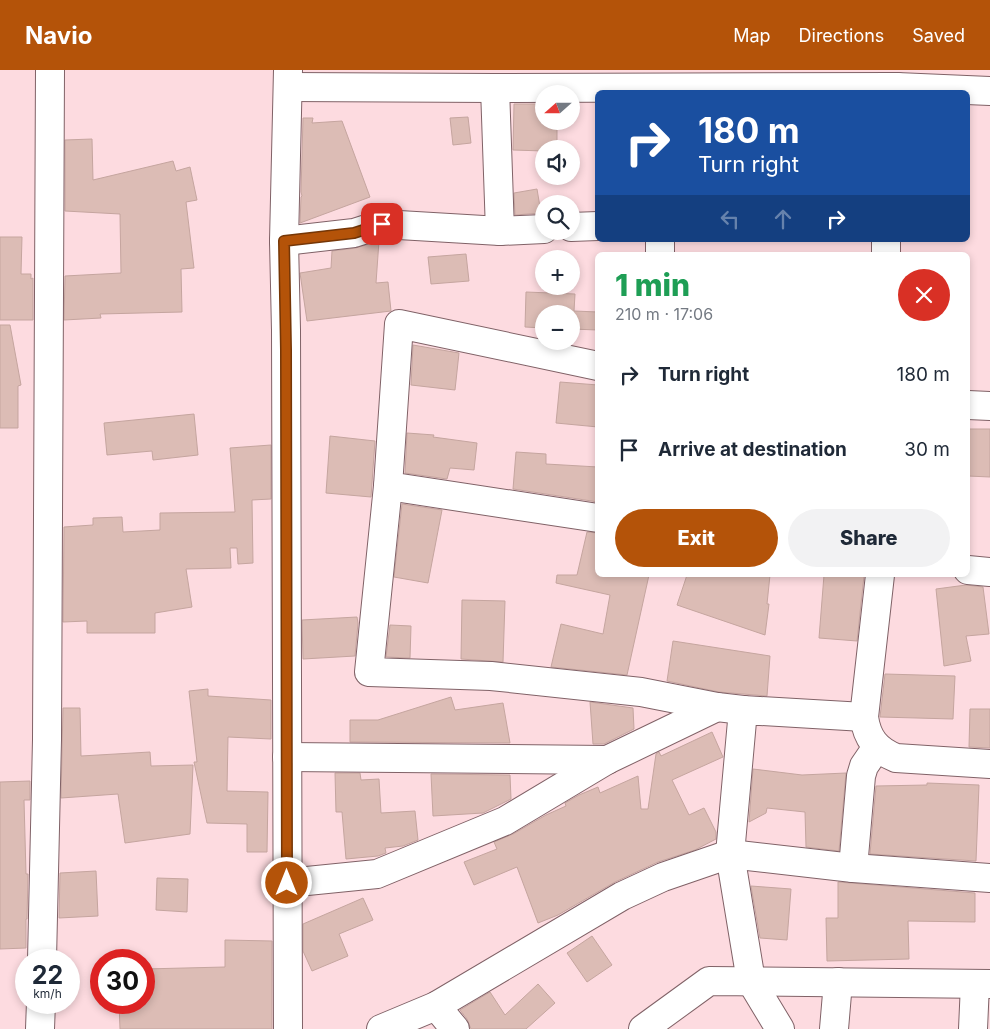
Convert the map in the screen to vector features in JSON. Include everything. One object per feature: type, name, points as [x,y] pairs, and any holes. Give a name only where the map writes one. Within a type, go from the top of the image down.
[{"type":"street","points":[[42,949],[47,740],[50,70]]},
{"type":"street","points":[[288,1029],[284,241],[288,79],[495,88],[717,83],[897,90]]},
{"type":"street","points":[[495,88],[500,232]]},
{"type":"street","points":[[970,91],[990,91]]},
{"type":"street","points":[[284,241],[354,233],[382,224],[500,232],[535,230]]},
{"type":"street","points":[[580,227],[595,226]]},
{"type":"street","points":[[595,365],[399,324],[388,486],[369,672],[491,676],[641,692],[717,707],[743,710],[864,717]]},
{"type":"street","points":[[970,405],[990,406]]},
{"type":"street","points":[[388,486],[595,518]]},
{"type":"street","points":[[970,570],[990,572]]},
{"type":"street","points":[[880,577],[864,717],[870,738],[886,754],[896,758],[990,764]]},
{"type":"street","points":[[287,883],[377,874],[504,821],[606,760],[717,707]]},
{"type":"street","points":[[743,710],[730,854],[751,981],[780,1029]]},
{"type":"street","points":[[853,868],[861,776],[864,766],[877,747]]},
{"type":"street","points":[[287,757],[606,760]]},
{"type":"street","points":[[381,1029],[436,1006],[622,896],[663,877],[730,854],[853,868],[990,878]]},
{"type":"street","points":[[643,1029],[709,981],[983,984],[973,1029]]},
{"type":"street","points":[[834,1029],[838,982]]},
{"type":"street","points":[[436,1006],[455,1029]]},
{"type":"street","points":[[40,1029],[41,1014]]},
{"type":"building","points":[[514,104],[535,104],[535,130],[557,130],[557,140],[535,140],[535,151],[513,150]]},
{"type":"building","points":[[468,117],[471,143],[453,145],[450,118]]},
{"type":"building","points":[[303,118],[313,118],[312,123],[342,121],[370,197],[300,223],[302,196]]},
{"type":"building","points":[[92,139],[93,180],[173,161],[176,171],[190,167],[197,200],[186,202],[194,268],[181,269],[182,312],[100,314],[101,318],[64,320],[65,276],[121,273],[120,214],[65,211],[65,140]]},
{"type":"building","points":[[537,189],[538,195],[535,195],[535,213],[515,215],[514,193]]},
{"type":"building","points":[[0,237],[22,237],[21,274],[31,274],[31,279],[33,278],[33,320],[0,320]]},
{"type":"building","points":[[379,241],[376,283],[388,282],[391,311],[307,321],[300,273],[331,268],[332,251],[356,248]]},
{"type":"building","points":[[466,254],[469,281],[431,284],[428,257]]},
{"type":"building","points":[[526,292],[535,292],[535,295],[575,295],[574,305],[535,305],[535,328],[525,327]]},
{"type":"building","points":[[580,311],[595,312],[595,330],[580,329]]},
{"type":"building","points":[[0,325],[10,325],[21,385],[18,386],[18,428],[0,428]]},
{"type":"building","points":[[413,345],[459,353],[455,390],[411,385]]},
{"type":"building","points":[[560,382],[595,385],[595,427],[556,423]]},
{"type":"building","points":[[194,414],[198,455],[153,460],[152,451],[107,455],[104,423]]},
{"type":"building","points":[[970,429],[990,429],[990,477],[970,476]]},
{"type":"building","points":[[407,433],[434,435],[433,437],[477,443],[474,470],[450,468],[447,479],[405,473]]},
{"type":"building","points":[[330,436],[375,441],[371,497],[326,493]]},
{"type":"building","points":[[271,445],[271,499],[252,500],[253,563],[238,564],[237,548],[230,548],[231,568],[186,569],[192,607],[155,613],[155,633],[87,633],[87,621],[63,622],[64,527],[93,525],[93,518],[122,517],[123,532],[160,530],[160,513],[235,512],[230,448]]},
{"type":"building","points":[[516,452],[546,454],[546,464],[595,467],[595,502],[513,489]]},
{"type":"building","points":[[402,504],[442,510],[428,583],[394,577]]},
{"type":"building","points":[[587,532],[595,533],[595,577],[649,577],[627,675],[551,667],[561,624],[603,634],[610,595],[556,583],[557,575],[577,575]]},
{"type":"building","points":[[686,577],[770,577],[765,635],[677,605]]},
{"type":"building","points":[[824,577],[864,577],[857,641],[819,638]]},
{"type":"building","points":[[966,585],[983,587],[989,634],[966,636],[971,661],[944,666],[936,589]]},
{"type":"building","points":[[462,600],[505,601],[503,662],[461,659]]},
{"type":"building","points":[[357,617],[355,656],[303,659],[302,620]]},
{"type":"building","points":[[390,625],[411,626],[410,658],[386,657]]},
{"type":"building","points":[[673,641],[770,656],[767,696],[719,692],[667,681]]},
{"type":"building","points":[[885,674],[955,676],[953,719],[880,717]]},
{"type":"building","points":[[208,689],[208,696],[271,700],[271,739],[228,737],[227,791],[268,792],[267,852],[247,852],[247,824],[207,823],[194,762],[197,762],[189,691]]},
{"type":"building","points":[[451,697],[455,710],[503,703],[510,743],[350,742],[350,720],[378,720]]},
{"type":"building","points":[[590,702],[633,708],[634,729],[604,744],[593,744]]},
{"type":"building","points":[[63,708],[80,708],[81,756],[150,752],[151,766],[193,765],[190,834],[125,843],[118,794],[61,798]]},
{"type":"building","points":[[970,709],[990,709],[990,748],[969,747]]},
{"type":"building","points":[[712,732],[723,757],[672,780],[689,815],[704,808],[716,832],[716,839],[695,850],[658,862],[615,882],[558,915],[538,923],[517,867],[474,885],[464,862],[497,849],[494,842],[566,806],[565,803],[579,795],[598,787],[600,793],[638,776],[641,809],[648,809],[656,754],[659,752],[661,756]]},
{"type":"building","points":[[753,769],[802,775],[846,773],[839,851],[806,847],[805,812],[767,808],[766,813],[749,822]]},
{"type":"building","points":[[335,773],[360,773],[361,780],[379,779],[381,813],[415,811],[418,840],[403,846],[385,848],[386,853],[378,856],[346,859],[342,812],[336,812]]},
{"type":"building","points":[[431,774],[510,775],[511,799],[483,813],[433,816]]},
{"type":"building","points":[[30,781],[30,800],[24,800],[26,874],[28,874],[26,948],[0,949],[0,782]]},
{"type":"building","points":[[927,783],[979,785],[976,861],[870,854],[876,786],[927,785]]},
{"type":"building","points":[[96,871],[98,916],[59,918],[60,873]]},
{"type":"building","points":[[157,878],[188,879],[187,912],[156,910]]},
{"type":"building","points":[[838,882],[975,893],[975,922],[908,921],[909,959],[827,961],[826,918],[838,918]]},
{"type":"building","points":[[751,886],[791,889],[787,940],[760,938]]},
{"type":"building","points":[[363,898],[373,920],[339,934],[348,956],[312,971],[303,951],[303,924]]},
{"type":"building","points":[[592,936],[612,965],[587,982],[567,953]]},
{"type":"building","points":[[225,940],[272,941],[272,1029],[120,1029],[119,1014],[155,1014],[155,969],[225,967]]},
{"type":"building","points":[[538,984],[555,1003],[526,1029],[471,1029],[467,1019],[460,1010],[490,992],[505,1015]]},
{"type":"route","points":[[287,883],[284,241],[354,233],[382,224]]}]
